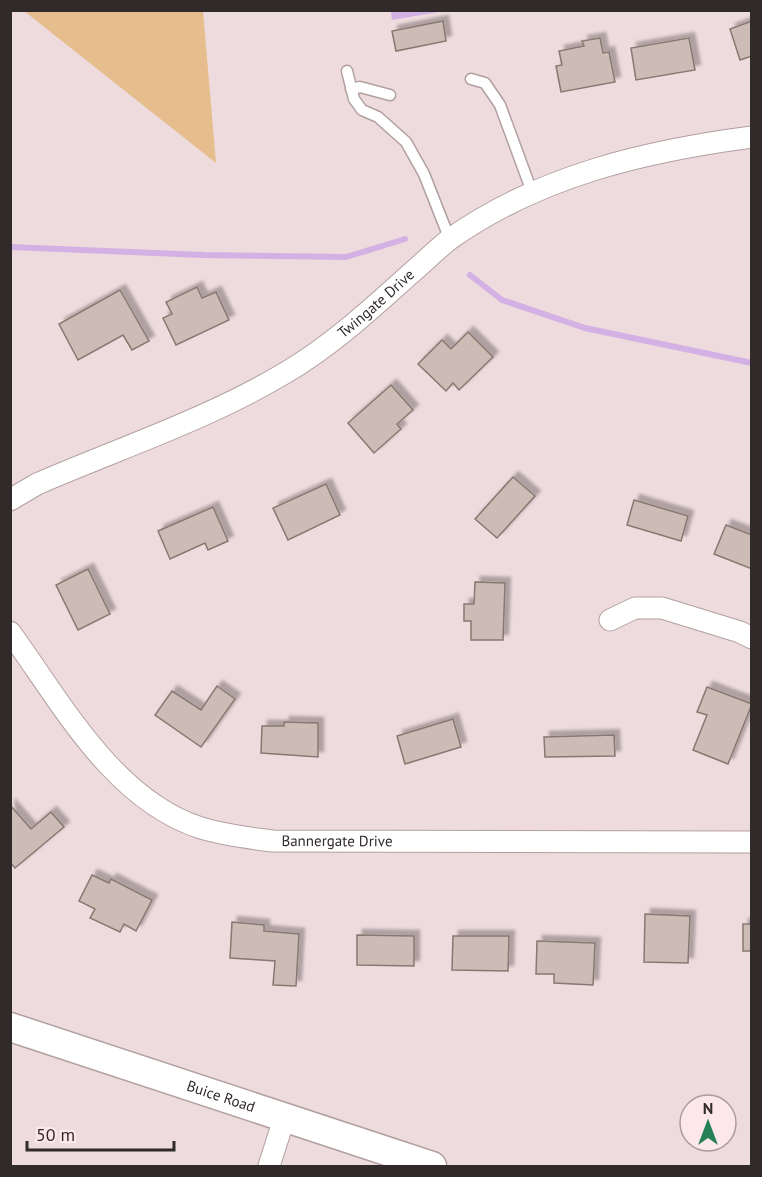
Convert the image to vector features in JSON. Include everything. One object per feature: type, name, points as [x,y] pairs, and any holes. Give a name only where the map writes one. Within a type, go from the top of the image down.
[{"type":"street","name":"Twingate Drive","points":[[10,500],[38,484],[227,404],[285,373],[336,339],[450,240],[532,192],[575,175],[635,158],[697,144],[752,138]]},
{"type":"street","points":[[610,620],[635,608],[662,608],[740,632],[752,638]]},
{"type":"street","name":"Bannergate Drive","points":[[10,632],[105,763],[147,800],[199,827],[237,837],[273,841],[752,842]]},
{"type":"street","name":"Buice Road","points":[[10,1027],[432,1167]]},
{"type":"street","points":[[269,1167],[284,1119]]},
{"type":"lane","points":[[347,71],[351,89],[362,110],[378,117],[406,142],[411,150],[424,174],[450,240]]},
{"type":"lane","points":[[471,79],[485,83],[500,105],[532,192]]},
{"type":"lane","points":[[351,89],[360,87],[390,95]]},
{"type":"shaded area","points":[[395,10],[439,10],[439,12],[392,20],[391,12]]},
{"type":"shaded area","points":[[24,11],[203,11],[216,163]]},
{"type":"building","points":[[443,21],[446,41],[396,51],[392,31]]},
{"type":"building","points":[[752,21],[752,56],[740,60],[730,29]]},
{"type":"building","points":[[600,38],[603,53],[609,52],[615,82],[561,92],[556,66],[562,65],[559,51],[584,46],[582,41]]},
{"type":"building","points":[[689,38],[695,70],[636,80],[631,48]]},
{"type":"building","points":[[197,287],[202,298],[216,292],[229,320],[176,345],[163,318],[172,314],[166,302]]},
{"type":"building","points":[[120,290],[149,341],[132,350],[123,335],[78,360],[59,324]]},
{"type":"building","points":[[468,332],[493,357],[459,390],[453,383],[446,391],[418,364],[442,340],[451,349]]},
{"type":"building","points":[[391,385],[413,410],[397,424],[401,429],[374,453],[348,423]]},
{"type":"building","points":[[513,477],[535,496],[497,538],[475,519]]},
{"type":"building","points":[[326,484],[340,515],[288,540],[273,508]]},
{"type":"building","points":[[634,500],[688,516],[681,541],[627,525]]},
{"type":"building","points":[[213,507],[228,541],[208,550],[205,543],[170,559],[158,531]]},
{"type":"building","points":[[726,525],[752,535],[752,569],[714,554]]},
{"type":"building","points":[[88,569],[110,614],[78,630],[56,585]]},
{"type":"building","points":[[475,582],[505,583],[503,640],[471,640],[471,621],[464,621],[464,604],[474,604]]},
{"type":"building","points":[[217,686],[235,699],[201,747],[155,715],[172,691],[201,710]]},
{"type":"building","points":[[707,687],[752,704],[728,764],[693,750],[707,715],[697,712]]},
{"type":"building","points":[[453,719],[461,747],[405,764],[397,736]]},
{"type":"building","points":[[284,722],[318,723],[318,757],[261,753],[262,726],[284,726]]},
{"type":"building","points":[[614,735],[615,756],[545,757],[544,737]]},
{"type":"building","points":[[10,805],[31,829],[51,812],[64,827],[15,868],[10,862]]},
{"type":"building","points":[[92,875],[109,883],[111,879],[152,900],[136,931],[124,924],[120,932],[90,918],[95,909],[79,901]]},
{"type":"building","points":[[645,914],[690,916],[688,963],[644,962]]},
{"type":"building","points":[[232,922],[264,925],[264,931],[299,934],[296,986],[273,985],[275,961],[230,958]]},
{"type":"building","points":[[743,924],[752,924],[752,951],[743,951]]},
{"type":"building","points":[[357,935],[414,936],[414,966],[357,965]]},
{"type":"building","points":[[453,936],[509,936],[508,971],[452,970]]},
{"type":"building","points":[[537,941],[595,943],[593,985],[554,983],[554,974],[536,974]]},
{"type":"waterway","points":[[10,247],[203,255],[346,257],[405,239]]},
{"type":"waterway","points":[[470,275],[502,300],[585,328],[752,363]]}]
